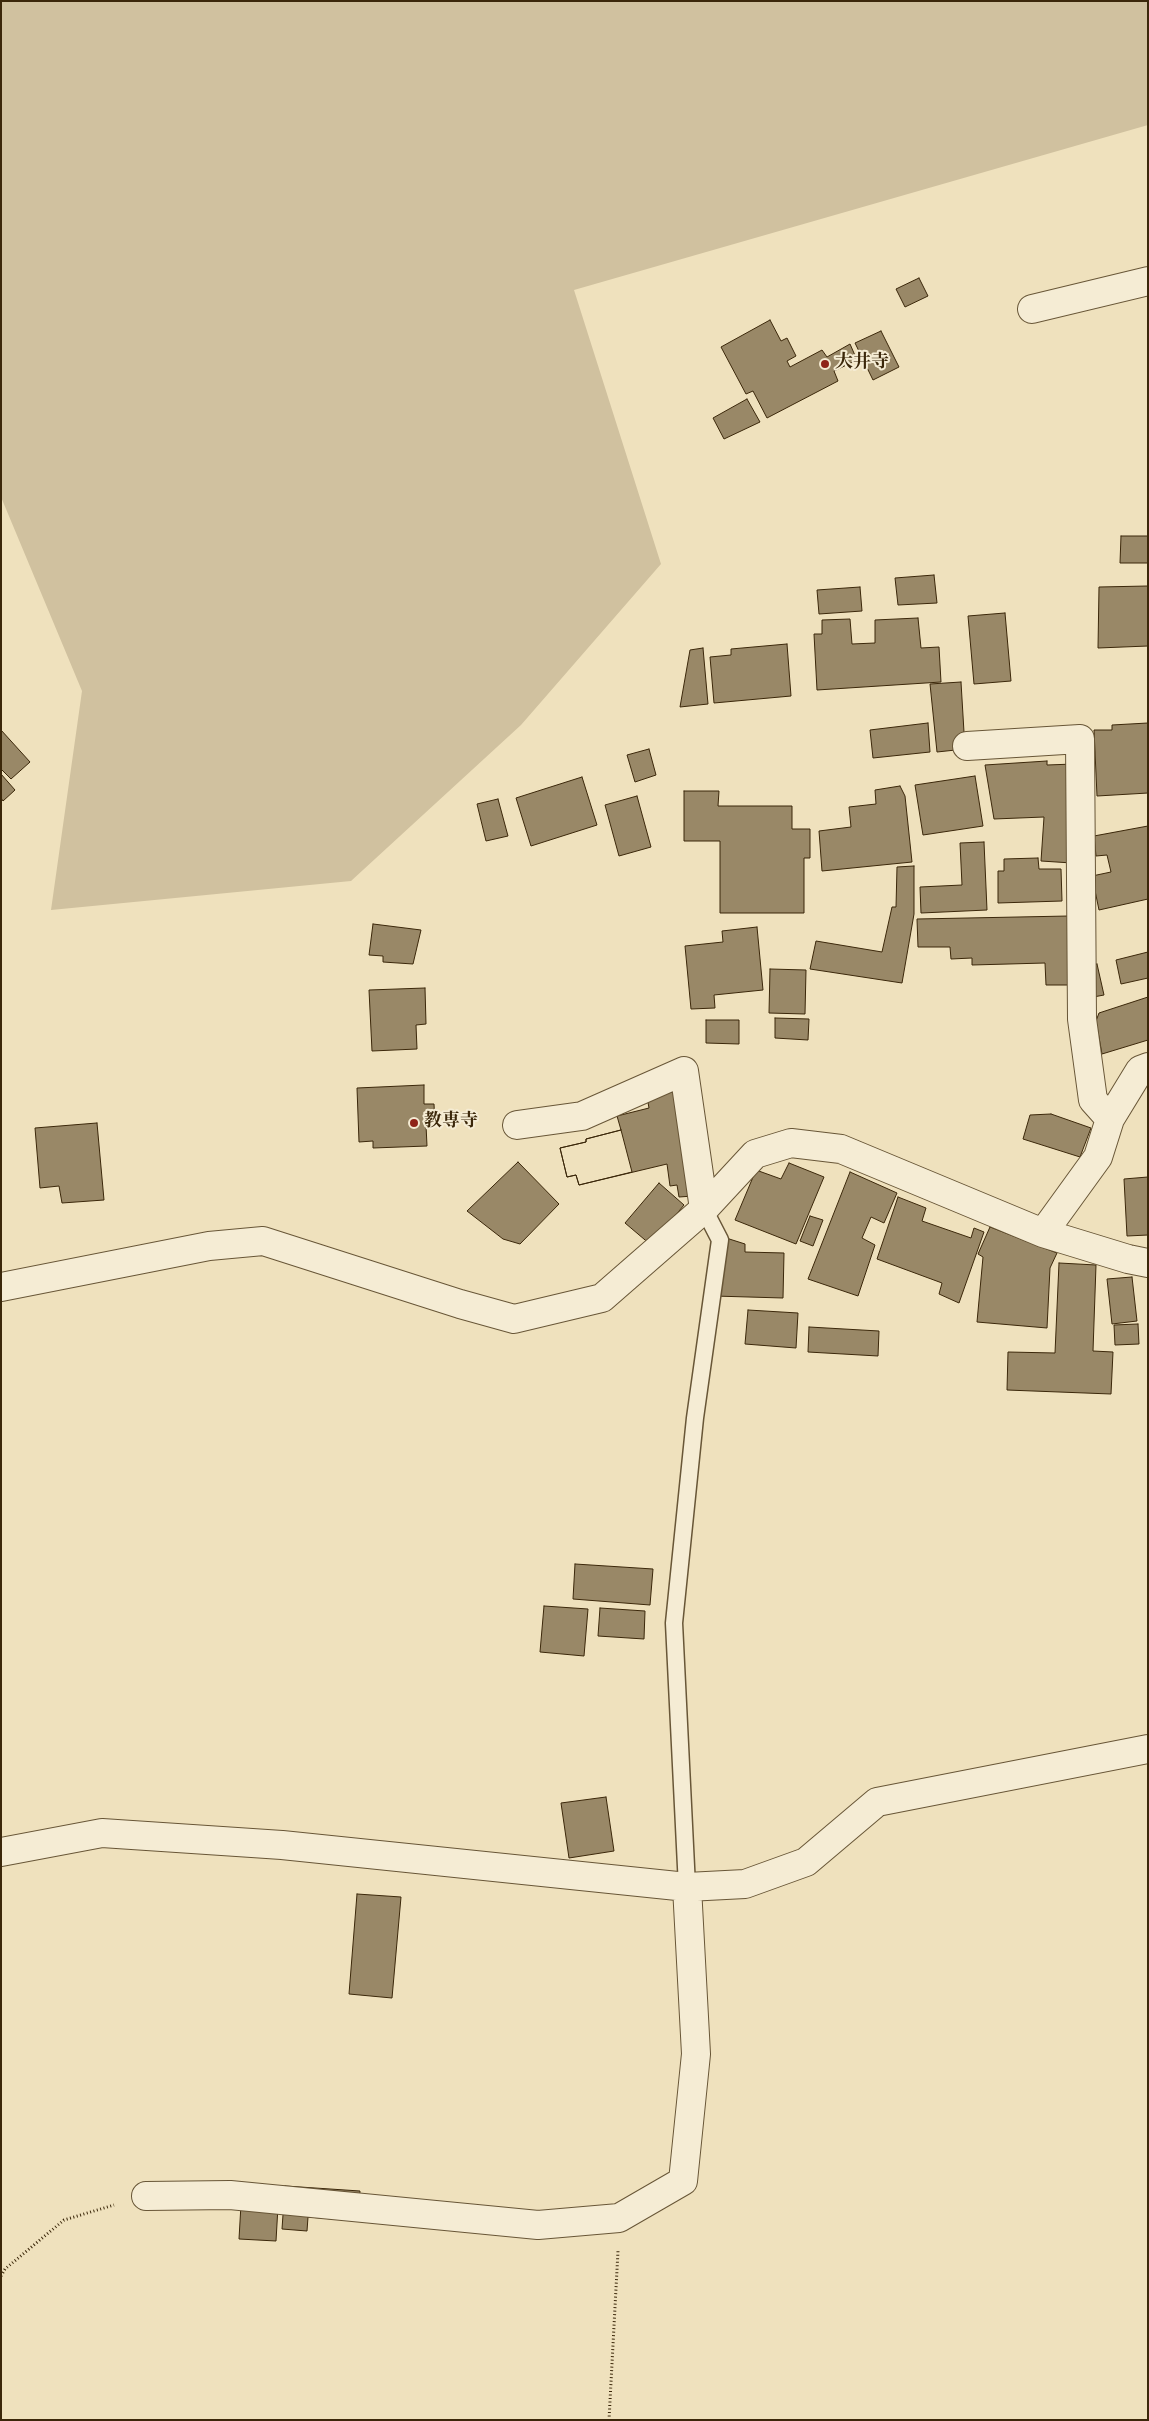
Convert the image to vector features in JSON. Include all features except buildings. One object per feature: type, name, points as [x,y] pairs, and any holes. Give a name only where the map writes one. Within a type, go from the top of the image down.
[{"type":"street","points":[[1032,309],[1148,281]]},
{"type":"street","points":[[967,746],[1080,739],[1082,1019],[1093,1100],[1110,1119]]},
{"type":"street","points":[[1043,1233],[1098,1157],[1110,1119],[1140,1070],[1148,1067]]},
{"type":"street","points":[[516,1125],[582,1116],[684,1071],[704,1209]]},
{"type":"street","points":[[1,1287],[210,1246],[263,1241],[514,1319],[602,1298],[704,1209],[754,1154],[791,1143],[841,1149],[1043,1233],[1128,1259],[1148,1263]]},
{"type":"street","points":[[1,1852],[102,1833],[282,1845],[688,1887],[745,1884],[806,1862],[877,1802],[1148,1749]]},
{"type":"street","points":[[146,2196],[230,2195],[538,2225],[619,2218],[683,2181],[696,2054],[688,1887]]},
{"type":"lane","points":[[688,1887],[674,1623],[694,1418],[720,1240],[704,1209]]},
{"type":"path","points":[[1,2276],[5,2269],[64,2220],[146,2196]]},
{"type":"path","points":[[609,2420],[619,2218]]},
{"type":"shaded area","points":[[1,1],[1148,1],[1148,125],[574,290],[661,564],[521,725],[351,881],[51,910],[82,691],[1,497]]},
{"type":"place","name":"大井寺","points":[[825,364]]},
{"type":"place","name":"教専寺","points":[[414,1123]]}]
